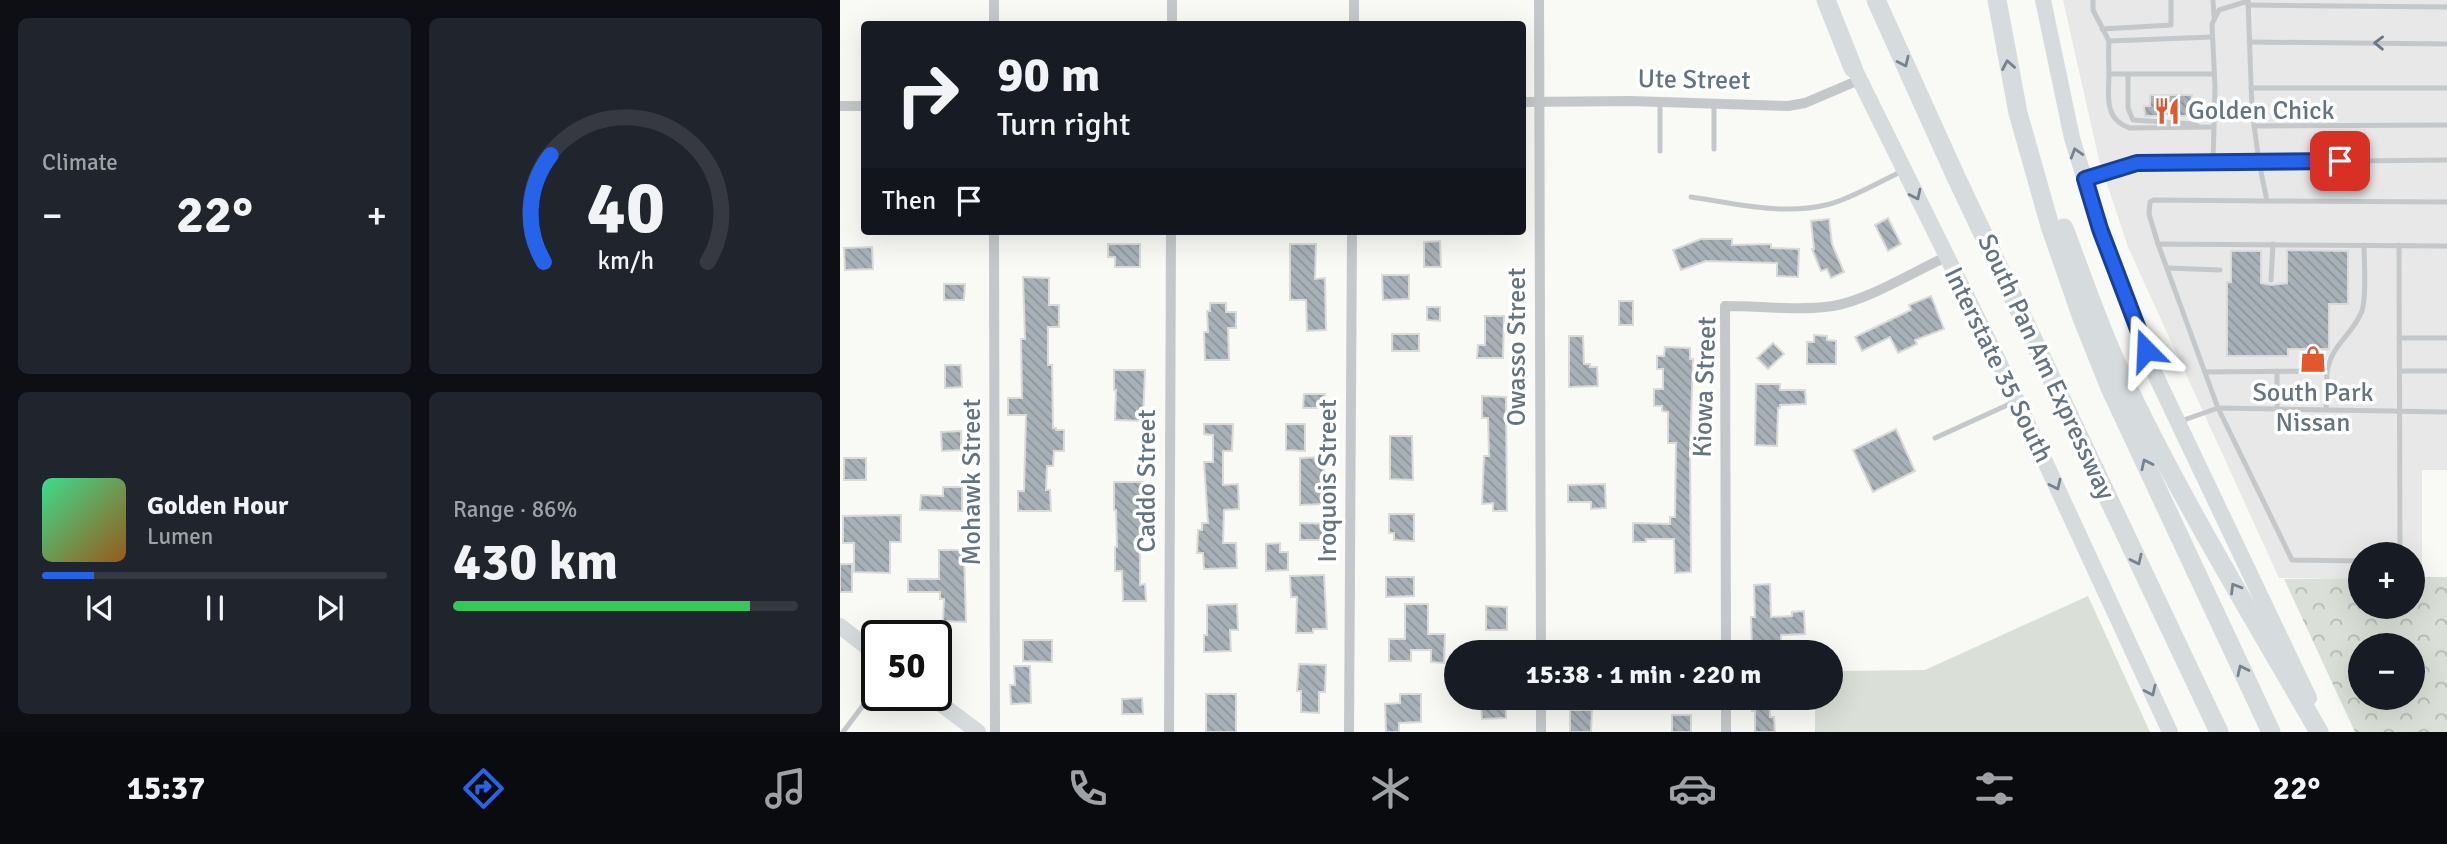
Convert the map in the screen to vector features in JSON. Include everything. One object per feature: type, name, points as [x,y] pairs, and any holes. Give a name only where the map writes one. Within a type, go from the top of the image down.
[{"type":"highway","points":[[1826,0],[1856,74]]},
{"type":"highway","name":"South Pan Am Expressway","points":[[1876,0],[1962,189],[2219,732]]},
{"type":"highway","name":"South Pan Am Expressway","points":[[1997,0],[2018,113],[2062,261],[2110,388],[2271,732]]},
{"type":"highway","points":[[2018,113],[2116,362],[2164,459],[2319,732]]},
{"type":"main road","name":"Interstate 35 South","points":[[1820,0],[2017,401],[2170,732]]},
{"type":"main road","points":[[2043,0],[2072,138],[2100,229],[2151,362],[2325,732]]},
{"type":"main road","points":[[840,626],[861,642]]},
{"type":"main road","points":[[950,711],[978,732]]},
{"type":"street","points":[[994,0],[994,21]]},
{"type":"street","points":[[1172,0],[1172,21]]},
{"type":"street","points":[[1354,0],[1354,21]]},
{"type":"street","name":"Owasso Street","points":[[1539,0],[1541,640]]},
{"type":"street","name":"Ute Street","points":[[1526,102],[1787,106],[1805,103],[1856,74]]},
{"type":"street","points":[[840,106],[861,106]]},
{"type":"street","name":"Mohawk Street","points":[[994,235],[995,732]]},
{"type":"street","name":"Caddo Street","points":[[1169,732],[1171,235]]},
{"type":"street","name":"Iroquois Street","points":[[1349,732],[1352,235]]},
{"type":"street","name":"Kiowa Street","points":[[1726,640],[1725,306],[1831,306],[1860,298],[1946,257]]},
{"type":"street","points":[[1541,710],[1541,732]]},
{"type":"street","points":[[1726,710],[1726,732]]},
{"type":"lane","points":[[2092,0],[2092,10],[2109,41],[2108,105],[2121,125],[2141,129],[2213,127]]},
{"type":"lane","points":[[2102,29],[2171,25],[2171,0]]},
{"type":"lane","points":[[2213,0],[2213,162]]},
{"type":"lane","points":[[2214,17],[2219,10],[2248,2],[2447,7]]},
{"type":"lane","points":[[2248,2],[2254,126],[2267,201]]},
{"type":"lane","points":[[2109,41],[2212,37]]},
{"type":"lane","points":[[2249,41],[2447,44]]},
{"type":"lane","points":[[2109,74],[2214,74]]},
{"type":"lane","points":[[2128,74],[2128,108],[2133,120],[2194,124],[2200,128]]},
{"type":"lane","points":[[2251,88],[2447,88]]},
{"type":"lane","points":[[1660,102],[1660,151]]},
{"type":"lane","points":[[1714,104],[1714,149]]},
{"type":"lane","points":[[2254,126],[2447,125]]},
{"type":"lane","points":[[2085,179],[2137,163],[2447,160]]},
{"type":"lane","points":[[1691,197],[1777,210],[1811,208],[1832,203],[1904,170]]},
{"type":"lane","points":[[2348,561],[2292,560],[2218,408],[2158,244],[2149,214],[2150,202],[2447,202]]},
{"type":"lane","points":[[2158,244],[2447,246]]},
{"type":"lane","points":[[2271,279],[2273,244]]},
{"type":"lane","points":[[2326,410],[2326,371],[2330,356],[2337,344],[2352,330],[2363,308],[2364,245]]},
{"type":"lane","points":[[2399,245],[2400,542]]},
{"type":"lane","points":[[2167,268],[2220,270]]},
{"type":"lane","points":[[2399,338],[2447,338]]},
{"type":"lane","points":[[2277,371],[2277,409]]},
{"type":"lane","points":[[2205,372],[2326,371]]},
{"type":"lane","points":[[2400,371],[2447,371]]},
{"type":"lane","points":[[1935,438],[2017,401]]},
{"type":"lane","points":[[2178,423],[2218,408],[2447,412]]},
{"type":"lane","points":[[843,732],[861,708]]},
{"type":"shaded area","points":[[2063,0],[2447,0],[2447,470],[2422,470],[2422,542],[2348,542],[2348,578],[2279,578],[2128,247],[2099,160]]},
{"type":"green space","points":[[2425,577],[2447,577],[2447,732],[2355,732],[2284,579],[2348,578],[2348,619],[2425,619]]},
{"type":"green space","points":[[2088,596],[2150,732],[1815,732],[1815,710],[1843,710],[1843,671],[1925,670]]},
{"type":"building","name":"Golden Chick","points":[[2150,95],[2192,95],[2190,116],[2145,116],[2144,106],[2150,106]]},
{"type":"building","points":[[1888,218],[1901,244],[1888,251],[1875,225]]},
{"type":"building","points":[[1829,219],[1832,244],[1844,272],[1831,278],[1827,269],[1821,271],[1812,249],[1811,221]]},
{"type":"building","points":[[1701,239],[1732,239],[1732,245],[1771,244],[1771,248],[1799,249],[1798,277],[1777,276],[1777,263],[1706,261],[1681,270],[1673,250]]},
{"type":"building","points":[[1440,241],[1441,267],[1424,267],[1424,242]]},
{"type":"building","points":[[1108,244],[1140,244],[1140,267],[1115,267],[1115,257],[1108,257]]},
{"type":"building","points":[[1290,244],[1316,244],[1315,279],[1325,278],[1326,330],[1307,331],[1306,300],[1290,300]]},
{"type":"building","points":[[872,247],[873,269],[845,270],[844,248]]},
{"type":"building","points":[[2287,250],[2348,251],[2348,304],[2329,304],[2329,349],[2288,349],[2288,356],[2227,356],[2227,282],[2231,282],[2231,251],[2261,251],[2261,283],[2271,285],[2287,283]]},
{"type":"building","points":[[1382,275],[1409,275],[1409,299],[1383,300]]},
{"type":"building","points":[[1023,277],[1049,278],[1049,305],[1059,305],[1059,327],[1048,327],[1048,365],[1052,365],[1053,428],[1064,430],[1064,451],[1054,451],[1053,466],[1047,466],[1046,490],[1050,490],[1051,511],[1018,511],[1018,491],[1024,491],[1026,415],[1008,415],[1008,398],[1022,398],[1021,339],[1025,339]]},
{"type":"building","points":[[944,284],[965,284],[964,300],[944,300]]},
{"type":"building","points":[[1931,296],[1944,329],[1915,340],[1917,344],[1898,353],[1890,337],[1862,351],[1855,337],[1911,310],[1909,305]]},
{"type":"building","points":[[1619,301],[1633,301],[1633,325],[1619,325]]},
{"type":"building","points":[[1210,303],[1226,303],[1226,312],[1236,312],[1236,328],[1228,328],[1229,360],[1205,360],[1204,332],[1208,332],[1207,311],[1210,311]]},
{"type":"building","points":[[1427,307],[1440,307],[1440,321],[1427,320]]},
{"type":"building","points":[[1485,316],[1504,316],[1503,358],[1477,358],[1478,345],[1485,345]]},
{"type":"building","points":[[1392,334],[1419,334],[1419,351],[1392,351]]},
{"type":"building","points":[[1814,335],[1827,336],[1827,340],[1836,341],[1836,364],[1807,364],[1807,342],[1814,342]]},
{"type":"building","points":[[1569,336],[1583,336],[1584,364],[1597,367],[1598,386],[1569,387]]},
{"type":"building","points":[[1773,343],[1784,354],[1768,369],[1757,358]]},
{"type":"building","points":[[1665,347],[1690,348],[1690,359],[1693,359],[1690,451],[1691,572],[1675,573],[1674,539],[1633,542],[1633,523],[1670,524],[1670,517],[1675,517],[1676,443],[1668,443],[1668,412],[1662,411],[1662,406],[1654,406],[1654,389],[1663,389],[1663,369],[1657,369],[1657,356],[1664,356]]},
{"type":"building","points":[[945,365],[961,365],[962,387],[945,388]]},
{"type":"building","points":[[1114,370],[1145,370],[1143,421],[1115,420]]},
{"type":"building","points":[[1756,384],[1780,384],[1780,390],[1805,390],[1806,404],[1780,405],[1778,408],[1777,446],[1755,445]]},
{"type":"building","points":[[1304,394],[1325,394],[1324,408],[1303,408]]},
{"type":"building","points":[[1482,396],[1506,397],[1507,511],[1493,511],[1493,503],[1482,504],[1484,456],[1489,456],[1488,418],[1482,418]]},
{"type":"building","points":[[1204,424],[1233,424],[1232,451],[1223,451],[1223,485],[1238,484],[1239,509],[1224,510],[1223,543],[1236,543],[1237,568],[1204,569],[1203,553],[1197,553],[1198,530],[1202,530],[1202,523],[1208,523],[1204,462],[1213,462],[1213,435],[1204,434]]},
{"type":"building","points":[[1286,424],[1305,424],[1305,451],[1286,450]]},
{"type":"building","points":[[1896,429],[1915,471],[1873,492],[1853,450]]},
{"type":"building","points":[[961,431],[961,450],[942,451],[941,432]]},
{"type":"building","points":[[1390,436],[1412,436],[1413,480],[1390,479]]},
{"type":"building","points":[[1323,457],[1326,504],[1300,505],[1300,458]]},
{"type":"building","points":[[844,458],[866,458],[866,480],[844,480]]},
{"type":"building","points":[[1114,482],[1146,482],[1145,511],[1142,511],[1143,540],[1140,540],[1140,585],[1145,584],[1146,601],[1123,601],[1122,571],[1115,571],[1117,547]]},
{"type":"building","points":[[1605,484],[1606,508],[1591,509],[1591,502],[1568,502],[1568,485]]},
{"type":"building","points":[[943,487],[962,487],[962,511],[920,510],[921,495],[943,496]]},
{"type":"building","points":[[1389,514],[1414,514],[1414,541],[1394,540],[1394,533],[1389,533]]},
{"type":"building","points":[[901,515],[901,542],[890,542],[890,573],[854,572],[854,543],[843,543],[843,516]]},
{"type":"building","points":[[1300,523],[1329,524],[1328,540],[1300,540]]},
{"type":"building","points":[[1280,543],[1280,552],[1288,552],[1288,570],[1266,571],[1266,544]]},
{"type":"building","points":[[939,550],[964,550],[966,622],[943,620],[944,599],[940,599],[940,592],[908,592],[908,579],[939,579]]},
{"type":"building","points":[[840,564],[852,564],[852,592],[840,592]]},
{"type":"building","points":[[1324,575],[1327,629],[1313,629],[1313,633],[1296,633],[1297,597],[1291,597],[1290,576]]},
{"type":"building","points":[[1386,577],[1414,577],[1414,596],[1386,597]]},
{"type":"building","points":[[1770,584],[1771,617],[1792,616],[1792,612],[1804,611],[1805,634],[1781,635],[1781,640],[1752,640],[1751,617],[1755,617],[1754,585]]},
{"type":"building","points":[[1237,604],[1238,630],[1230,630],[1231,651],[1204,652],[1207,605]]},
{"type":"building","points":[[1405,604],[1428,604],[1428,634],[1445,634],[1444,663],[1431,662],[1431,650],[1411,650],[1411,661],[1389,661],[1389,639],[1405,639]]},
{"type":"building","points":[[1486,606],[1507,607],[1507,630],[1486,630]]},
{"type":"building","points":[[1023,640],[1052,640],[1052,662],[1023,661]]},
{"type":"building","points":[[1299,664],[1326,665],[1325,692],[1319,692],[1319,713],[1301,712],[1301,691],[1297,691]]},
{"type":"building","points":[[1014,666],[1030,666],[1031,703],[1011,704],[1010,685],[1015,685]]},
{"type":"building","points":[[1206,694],[1236,694],[1236,732],[1206,732]]},
{"type":"building","points":[[1400,694],[1421,694],[1421,722],[1399,723],[1399,732],[1386,732],[1385,704],[1400,703]]},
{"type":"building","points":[[1142,698],[1143,714],[1122,714],[1122,699]]},
{"type":"building","points":[[1481,710],[1506,710],[1506,718],[1482,719]]},
{"type":"building","points":[[1570,710],[1592,710],[1591,732],[1570,732]]},
{"type":"building","points":[[1770,710],[1770,717],[1774,717],[1775,732],[1755,732],[1755,711],[1752,711]]},
{"type":"building","points":[[1672,715],[1691,715],[1691,732],[1672,732]]},
{"type":"place","name":"Golden Chick","points":[[2167,111]]},
{"type":"place","name":"South Park Nissan","points":[[2313,359]]},
{"type":"route","points":[[2146,350],[2100,229],[2085,179],[2137,163],[2340,161]]}]
